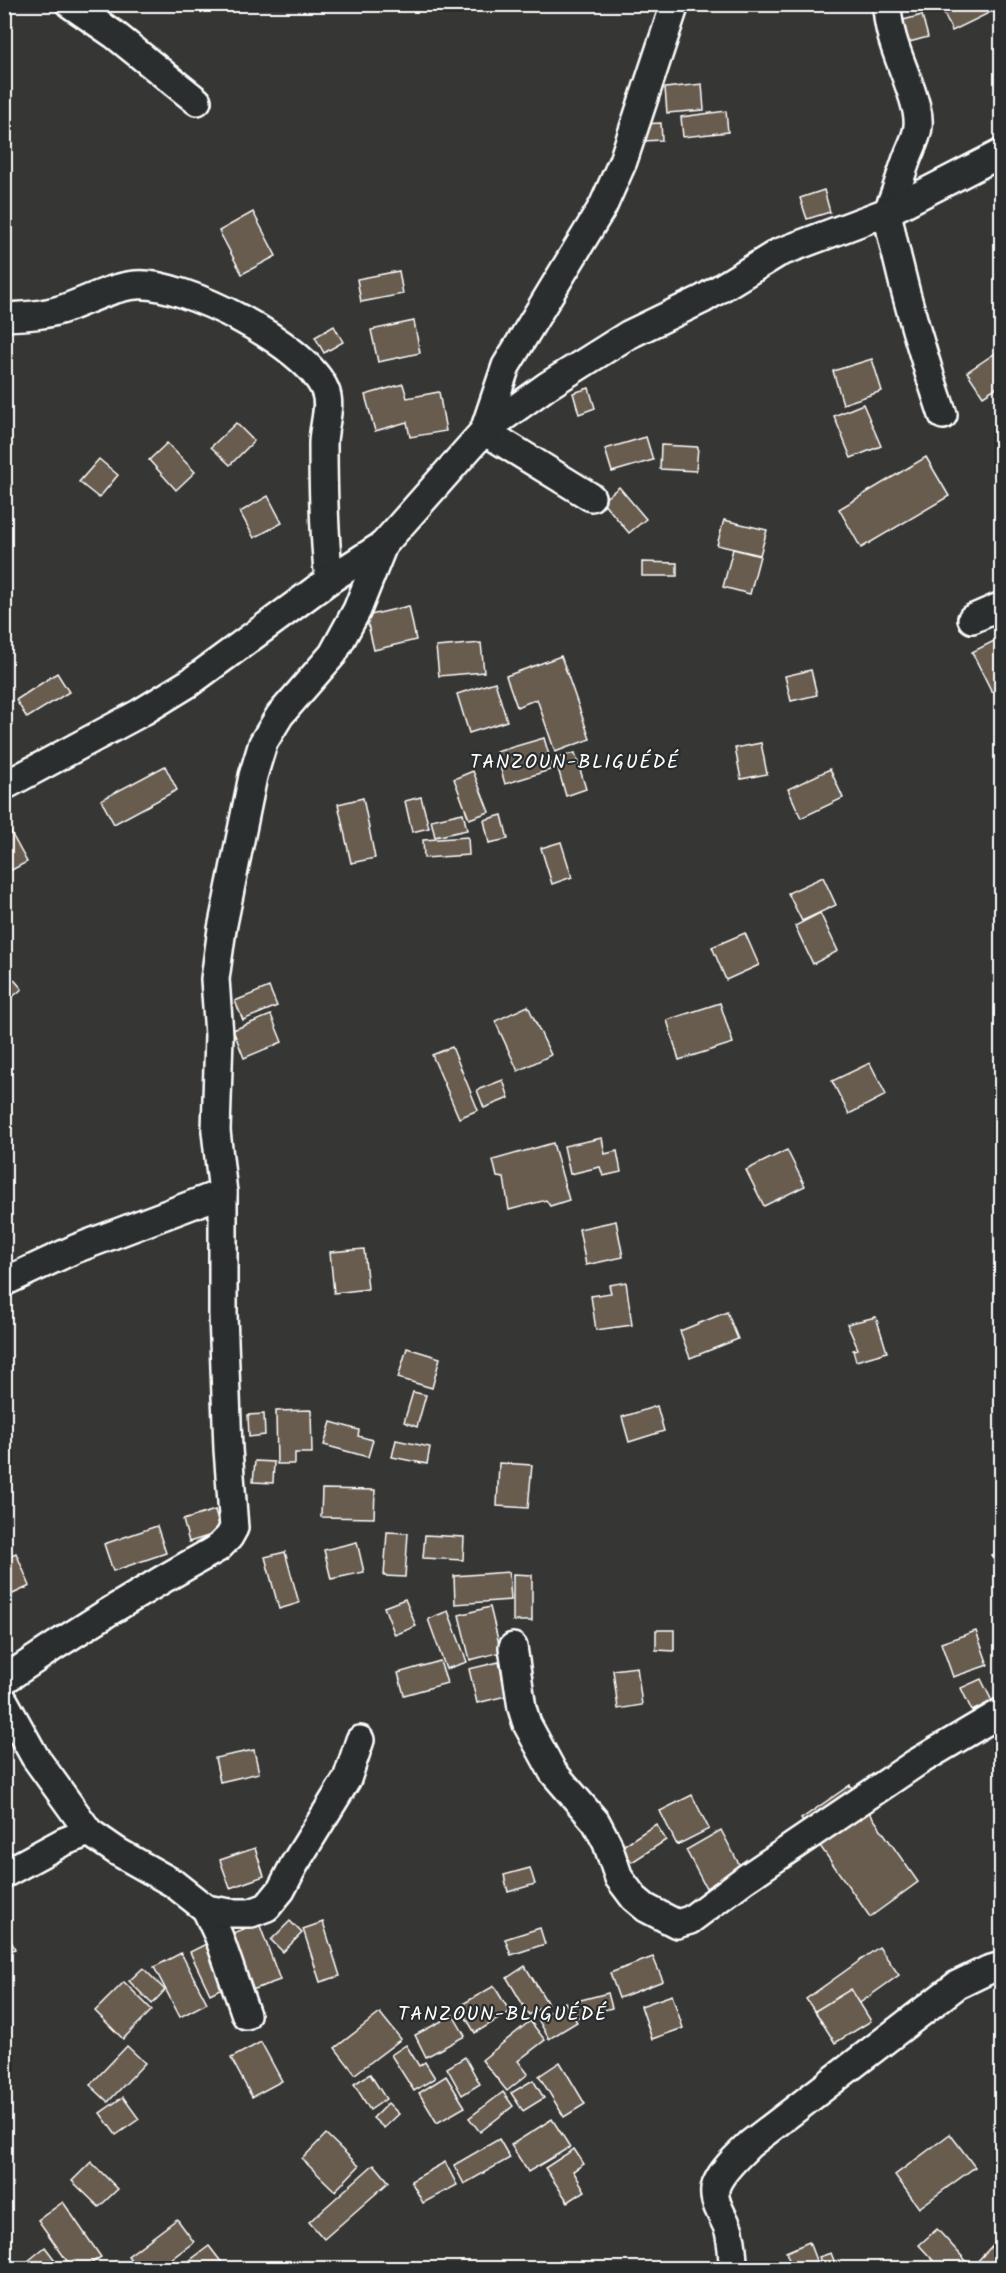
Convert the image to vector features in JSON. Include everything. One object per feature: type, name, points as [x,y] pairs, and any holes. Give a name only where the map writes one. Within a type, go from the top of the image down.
[{"type":"street","points":[[70,4],[115,35],[197,100]]},
{"type":"street","points":[[484,431],[506,366],[603,206],[623,161],[675,4]]},
{"type":"street","points":[[887,4],[891,38],[916,106],[919,122],[916,140],[905,162],[895,198],[887,212],[898,268],[922,355],[943,415]]},
{"type":"street","points":[[4,786],[140,713],[189,682],[330,580],[383,545],[484,431],[547,386],[628,335],[703,299],[778,253],[887,212],[1002,153]]},
{"type":"street","points":[[4,317],[53,312],[111,290],[134,285],[150,285],[231,312],[255,326],[290,352],[314,373],[325,389],[328,403],[323,439],[323,498],[330,580]]},
{"type":"street","points":[[484,431],[591,497]]},
{"type":"street","points":[[4,1680],[92,1620],[218,1548],[234,1528],[228,1449],[223,1193],[216,1131],[219,1035],[215,979],[231,873],[253,776],[263,743],[280,715],[333,654],[357,610],[383,545]]},
{"type":"street","points":[[972,619],[1002,606]]},
{"type":"street","points":[[4,1282],[75,1249],[223,1193]]},
{"type":"street","points":[[513,1647],[522,1708],[527,1724],[553,1772],[596,1822],[607,1843],[619,1878],[634,1898],[646,1908],[677,1924],[690,1920],[763,1867],[916,1763],[1002,1712]]},
{"type":"street","points":[[4,1701],[34,1756],[89,1832],[118,1852],[173,1883],[206,1909],[219,1937],[246,2015]]},
{"type":"street","points":[[206,1909],[230,1913],[251,1913],[267,1907],[281,1890],[347,1779],[360,1740]]},
{"type":"street","points":[[4,1874],[63,1842],[89,1832]]},
{"type":"street","points":[[733,2268],[729,2230],[717,2206],[715,2186],[727,2168],[750,2144],[957,1985],[1002,1966]]},
{"type":"building","points":[[985,4],[989,13],[952,31],[940,5]]},
{"type":"building","points":[[922,15],[928,37],[902,44],[896,22]]},
{"type":"building","points":[[702,84],[704,110],[667,113],[665,88]]},
{"type":"building","points":[[726,111],[728,132],[683,137],[681,117]]},
{"type":"building","points":[[661,123],[662,140],[643,141],[642,124]]},
{"type":"building","points":[[824,190],[830,212],[807,219],[800,198]]},
{"type":"building","points":[[253,212],[276,256],[242,274],[219,231]]},
{"type":"building","points":[[399,271],[403,294],[361,302],[357,279]]},
{"type":"building","points":[[414,321],[420,353],[378,362],[371,330]]},
{"type":"building","points":[[334,326],[343,342],[324,353],[315,337]]},
{"type":"building","points":[[997,352],[1002,360],[1002,384],[983,396],[967,372]]},
{"type":"building","points":[[872,359],[882,391],[843,404],[833,371]]},
{"type":"building","points":[[403,384],[407,398],[439,392],[446,431],[410,437],[407,422],[375,431],[365,395]]},
{"type":"building","points":[[589,388],[595,408],[579,414],[573,393]]},
{"type":"building","points":[[863,404],[881,446],[851,458],[834,416]]},
{"type":"building","points":[[236,423],[254,441],[230,465],[211,447]]},
{"type":"building","points":[[646,437],[653,460],[612,472],[605,449]]},
{"type":"building","points":[[167,443],[195,472],[176,490],[149,460]]},
{"type":"building","points":[[661,445],[698,447],[696,471],[660,469]]},
{"type":"building","points":[[926,457],[949,496],[861,548],[839,509]]},
{"type":"building","points":[[99,459],[118,475],[99,498],[79,482]]},
{"type":"building","points":[[619,487],[646,519],[629,533],[602,501]]},
{"type":"building","points":[[268,496],[282,523],[254,538],[240,512]]},
{"type":"building","points":[[724,520],[767,530],[760,555],[717,545]]},
{"type":"building","points":[[733,549],[760,556],[750,594],[723,587]]},
{"type":"building","points":[[642,562],[677,563],[677,576],[642,576]]},
{"type":"building","points":[[409,606],[416,640],[374,650],[366,616]]},
{"type":"building","points":[[1002,637],[1002,687],[992,692],[972,652]]},
{"type":"building","points":[[481,643],[484,672],[439,676],[436,647]]},
{"type":"building","points":[[561,656],[590,739],[555,752],[537,699],[517,707],[506,676]]},
{"type":"building","points":[[811,670],[817,695],[791,701],[785,676]]},
{"type":"building","points":[[57,673],[69,692],[27,718],[16,700]]},
{"type":"building","points":[[495,682],[507,721],[469,733],[457,694]]},
{"type":"building","points":[[544,738],[553,769],[505,784],[496,752]]},
{"type":"building","points":[[761,743],[767,774],[741,779],[735,748]]},
{"type":"building","points":[[575,753],[586,789],[566,796],[555,758]]},
{"type":"building","points":[[165,766],[177,790],[114,824],[101,800]]},
{"type":"building","points":[[830,769],[843,798],[801,818],[788,789]]},
{"type":"building","points":[[473,771],[489,812],[469,819],[454,779]]},
{"type":"building","points":[[421,797],[429,828],[412,832],[405,801]]},
{"type":"building","points":[[363,798],[375,858],[351,863],[338,804]]},
{"type":"building","points":[[463,813],[467,830],[435,837],[431,820]]},
{"type":"building","points":[[502,815],[508,839],[489,843],[484,820]]},
{"type":"building","points":[[9,829],[27,862],[4,874],[4,831]]},
{"type":"building","points":[[468,837],[469,855],[424,858],[423,840]]},
{"type":"building","points":[[561,842],[572,877],[552,884],[541,848]]},
{"type":"building","points":[[823,877],[836,905],[802,921],[788,893]]},
{"type":"building","points":[[820,913],[838,951],[813,964],[795,926]]},
{"type":"building","points":[[745,933],[759,965],[726,980],[712,947]]},
{"type":"building","points":[[4,968],[22,989],[4,1004]]},
{"type":"building","points":[[269,987],[277,1006],[243,1020],[235,1001]]},
{"type":"building","points":[[720,1003],[733,1043],[679,1060],[667,1020]]},
{"type":"building","points":[[528,1006],[551,1055],[518,1071],[495,1021]]},
{"type":"building","points":[[271,1015],[282,1042],[244,1058],[233,1030]]},
{"type":"building","points":[[452,1047],[478,1110],[459,1118],[432,1055]]},
{"type":"building","points":[[870,1063],[886,1095],[849,1114],[832,1081]]},
{"type":"building","points":[[503,1080],[509,1098],[484,1108],[477,1090]]},
{"type":"building","points":[[602,1138],[605,1154],[617,1151],[621,1172],[603,1176],[600,1167],[570,1174],[564,1146]]},
{"type":"building","points":[[553,1143],[569,1200],[550,1206],[546,1200],[509,1210],[504,1178],[497,1177],[493,1160]]},
{"type":"building","points":[[787,1150],[805,1186],[764,1206],[746,1170]]},
{"type":"building","points":[[616,1221],[623,1257],[586,1265],[579,1229]]},
{"type":"building","points":[[364,1249],[368,1289],[334,1293],[330,1252]]},
{"type":"building","points":[[626,1282],[632,1325],[596,1330],[591,1296],[611,1293],[609,1285]]},
{"type":"building","points":[[727,1312],[738,1339],[690,1358],[680,1331]]},
{"type":"building","points":[[876,1317],[887,1352],[856,1361],[853,1350],[858,1349],[847,1324]]},
{"type":"building","points":[[407,1348],[440,1358],[432,1388],[398,1378]]},
{"type":"building","points":[[413,1392],[426,1395],[417,1427],[404,1422]]},
{"type":"building","points":[[657,1406],[664,1431],[629,1442],[622,1417]]},
{"type":"building","points":[[311,1410],[312,1453],[295,1453],[295,1464],[277,1464],[276,1411]]},
{"type":"building","points":[[264,1414],[265,1435],[249,1437],[248,1415]]},
{"type":"building","points":[[331,1422],[359,1430],[358,1436],[373,1440],[368,1457],[324,1445]]},
{"type":"building","points":[[396,1440],[430,1447],[427,1464],[392,1457]]},
{"type":"building","points":[[255,1461],[274,1462],[273,1483],[253,1482]]},
{"type":"building","points":[[499,1463],[532,1465],[528,1508],[497,1506]]},
{"type":"building","points":[[322,1489],[375,1490],[374,1518],[321,1517]]},
{"type":"building","points":[[215,1510],[221,1532],[189,1542],[183,1520]]},
{"type":"building","points":[[157,1526],[166,1553],[113,1571],[104,1544]]},
{"type":"building","points":[[387,1532],[408,1533],[405,1577],[384,1576]]},
{"type":"building","points":[[425,1535],[464,1537],[463,1560],[423,1558]]},
{"type":"building","points":[[357,1542],[364,1572],[331,1579],[324,1550]]},
{"type":"building","points":[[1002,1551],[1002,1576],[992,1555]]},
{"type":"building","points":[[285,1552],[299,1603],[279,1609],[265,1557]]},
{"type":"building","points":[[16,1553],[30,1586],[4,1598],[4,1558]]},
{"type":"building","points":[[509,1572],[511,1600],[455,1604],[454,1576]]},
{"type":"building","points":[[513,1574],[532,1575],[532,1621],[513,1621]]},
{"type":"building","points":[[405,1599],[416,1626],[395,1635],[384,1607]]},
{"type":"building","points":[[490,1607],[501,1652],[470,1660],[459,1615]]},
{"type":"building","points":[[448,1611],[467,1662],[446,1669],[428,1619]]},
{"type":"building","points":[[656,1630],[674,1630],[674,1651],[656,1650]]},
{"type":"building","points":[[976,1631],[988,1665],[953,1677],[941,1643]]},
{"type":"building","points":[[440,1661],[447,1683],[404,1695],[398,1673]]},
{"type":"building","points":[[499,1662],[506,1696],[477,1703],[469,1669]]},
{"type":"building","points":[[637,1667],[642,1705],[618,1709],[613,1670]]},
{"type":"building","points":[[981,1679],[992,1701],[972,1711],[961,1688]]},
{"type":"building","points":[[254,1750],[259,1773],[220,1782],[215,1758]]},
{"type":"building","points":[[850,1785],[918,1882],[870,1917],[801,1819]]},
{"type":"building","points":[[692,1795],[709,1829],[677,1845],[660,1811]]},
{"type":"building","points":[[656,1824],[666,1840],[632,1862],[621,1847]]},
{"type":"building","points":[[721,1830],[741,1868],[706,1888],[686,1850]]},
{"type":"building","points":[[255,1848],[264,1876],[230,1888],[220,1860]]},
{"type":"building","points":[[530,1868],[535,1884],[508,1892],[504,1875]]},
{"type":"building","points":[[290,1921],[302,1933],[283,1952],[271,1940]]},
{"type":"building","points":[[323,1922],[340,1976],[320,1982],[303,1929]]},
{"type":"building","points":[[259,1923],[280,1980],[252,1990],[231,1934]]},
{"type":"building","points":[[4,1927],[15,1949],[4,1954]]},
{"type":"building","points":[[540,1928],[545,1944],[511,1955],[505,1939]]},
{"type":"building","points":[[208,1943],[228,1985],[210,1994],[190,1952]]},
{"type":"building","points":[[879,1947],[899,1975],[826,2027],[806,1999]]},
{"type":"building","points":[[181,1953],[207,2003],[180,2017],[154,1967]]},
{"type":"building","points":[[653,1957],[663,1981],[619,1998],[610,1973]]},
{"type":"building","points":[[525,1966],[548,2004],[529,2015],[507,1978]]},
{"type":"building","points":[[143,1968],[165,1990],[152,2004],[129,1981]]},
{"type":"building","points":[[124,1982],[152,2010],[123,2039],[95,2011]]},
{"type":"building","points":[[494,1986],[510,2012],[475,2033],[459,2006]]},
{"type":"building","points":[[851,1989],[871,2021],[835,2043],[815,2011]]},
{"type":"building","points":[[608,1993],[612,2008],[577,2017],[573,2002]]},
{"type":"building","points":[[672,1995],[683,2028],[652,2039],[641,2006]]},
{"type":"building","points":[[565,2002],[577,2022],[549,2039],[538,2019]]},
{"type":"building","points":[[380,2013],[401,2039],[355,2074],[335,2048]]},
{"type":"building","points":[[453,2015],[465,2036],[426,2057],[415,2035]]},
{"type":"building","points":[[530,2021],[545,2040],[518,2061],[528,2074],[507,2091],[482,2060]]},
{"type":"building","points":[[261,2042],[282,2081],[252,2097],[231,2058]]},
{"type":"building","points":[[406,2045],[419,2066],[425,2062],[435,2078],[414,2091],[391,2055]]},
{"type":"building","points":[[127,2046],[145,2063],[108,2102],[90,2085]]},
{"type":"building","points":[[465,2057],[480,2084],[462,2095],[447,2068]]},
{"type":"building","points":[[560,2062],[585,2104],[564,2117],[539,2076]]},
{"type":"building","points":[[370,2074],[386,2099],[370,2110],[354,2084]]},
{"type":"building","points":[[446,2076],[465,2107],[437,2123],[419,2093]]},
{"type":"building","points":[[533,2080],[544,2098],[523,2111],[511,2093]]},
{"type":"building","points":[[503,2092],[513,2106],[480,2132],[469,2118]]},
{"type":"building","points":[[123,2097],[139,2119],[116,2135],[100,2113]]},
{"type":"building","points":[[388,2103],[399,2114],[384,2128],[373,2118]]},
{"type":"building","points":[[552,2119],[570,2147],[528,2172],[511,2145]]},
{"type":"building","points":[[326,2134],[359,2166],[335,2191],[302,2159]]},
{"type":"building","points":[[950,2134],[975,2167],[919,2208],[895,2175]]},
{"type":"building","points":[[499,2139],[510,2158],[464,2184],[454,2165]]},
{"type":"building","points":[[574,2149],[584,2164],[573,2171],[585,2191],[568,2202],[545,2168]]},
{"type":"building","points":[[91,2162],[118,2189],[99,2207],[72,2181]]},
{"type":"building","points":[[445,2162],[457,2185],[423,2203],[411,2181]]},
{"type":"building","points":[[374,2164],[389,2182],[324,2239],[309,2222]]},
{"type":"building","points":[[63,2202],[101,2257],[84,2268],[72,2268],[38,2220]]},
{"type":"building","points":[[177,2219],[194,2242],[159,2268],[137,2268],[128,2256]]},
{"type":"building","points":[[937,2229],[968,2263],[961,2268],[940,2268],[919,2245]]},
{"type":"building","points":[[1002,2235],[1002,2264],[997,2268],[982,2268],[976,2263]]},
{"type":"building","points":[[809,2242],[817,2263],[803,2268],[792,2268],[786,2252]]},
{"type":"building","points":[[209,2246],[226,2268],[194,2268],[189,2261]]},
{"type":"building","points":[[45,2247],[61,2268],[34,2268],[28,2261]]},
{"type":"building","points":[[831,2253],[837,2268],[823,2268],[819,2257]]},
{"type":"building","points":[[117,2260],[122,2268],[105,2268]]},
{"type":"district","name":"TANZOUN-BLIGUÉDÉ","points":[[575,763]]},
{"type":"district","name":"TANZOUN-BLIGUÉDÉ","points":[[503,2015]]}]
